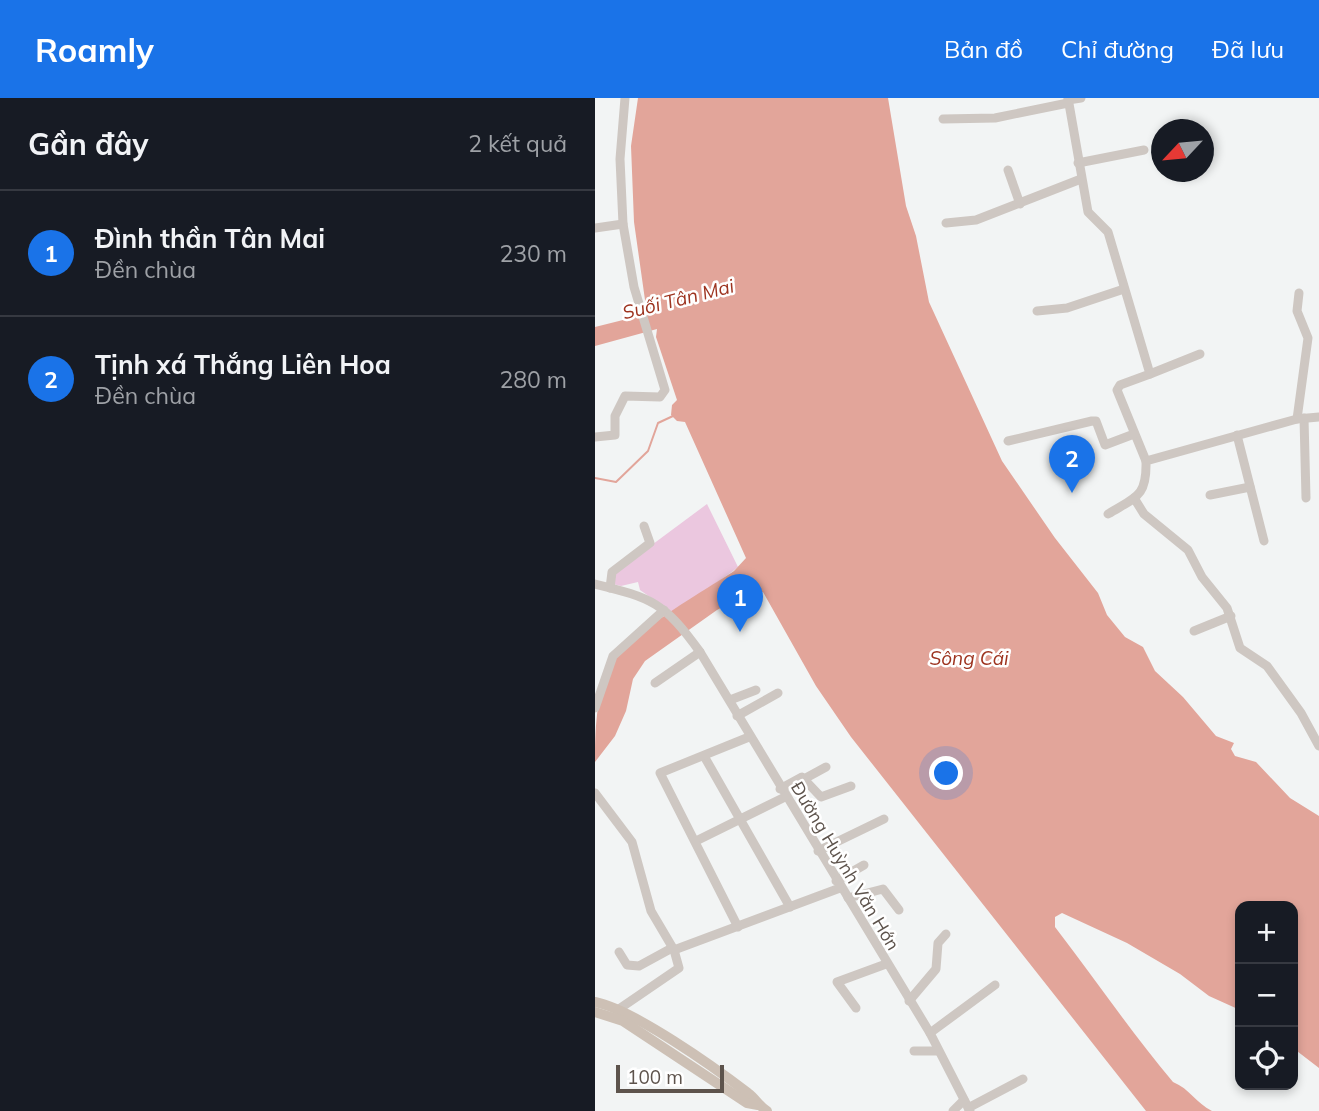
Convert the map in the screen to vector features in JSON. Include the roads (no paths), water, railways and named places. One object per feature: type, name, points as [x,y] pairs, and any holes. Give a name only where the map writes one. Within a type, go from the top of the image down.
[{"type":"main road","points":[[595,1002],[619,1009],[751,1095],[760,1109]]},
{"type":"main road","points":[[595,1012],[623,1021],[760,1109]]},
{"type":"street","points":[[595,437],[615,435],[615,416],[625,396],[660,397],[664,394],[640,307],[623,223],[620,159],[625,98]]},
{"type":"street","points":[[943,118],[995,118],[1081,98]]},
{"type":"street","points":[[1068,100],[1078,163],[1091,217],[1108,232],[1150,374]]},
{"type":"street","points":[[1078,163],[1144,150]]},
{"type":"street","points":[[1008,170],[1020,204]]},
{"type":"street","points":[[946,223],[976,220],[1081,178]]},
{"type":"street","points":[[595,228],[623,223]]},
{"type":"street","points":[[1037,311],[1067,308],[1124,289]]},
{"type":"street","points":[[1299,293],[1297,311],[1308,338],[1300,418],[1306,498]]},
{"type":"street","points":[[1108,514],[1134,498],[1145,487],[1146,461],[1117,390],[1120,385],[1200,354]]},
{"type":"street","points":[[1146,461],[1300,418],[1319,417]]},
{"type":"street","points":[[1009,440],[1093,421],[1096,421],[1105,445],[1134,434]]},
{"type":"street","points":[[1237,435],[1264,541]]},
{"type":"street","points":[[1210,495],[1250,487]]},
{"type":"street","points":[[1134,498],[1144,514],[1184,545],[1202,577],[1231,616],[1240,648],[1267,666],[1301,713],[1319,746]]},
{"type":"street","points":[[610,588],[612,572],[650,544],[643,526]]},
{"type":"street","points":[[595,584],[644,597],[664,610],[620,647],[607,668],[595,708]]},
{"type":"street","name":"Đường Huỳnh Văn Hớn","points":[[664,610],[690,638],[730,700],[749,737],[930,1033],[936,1051],[967,1106]]},
{"type":"street","points":[[1194,631],[1231,616]]},
{"type":"street","points":[[655,682],[700,652]]},
{"type":"street","points":[[730,700],[756,690]]},
{"type":"street","points":[[737,716],[778,693]]},
{"type":"street","points":[[738,927],[660,773],[749,737]]},
{"type":"street","points":[[704,755],[790,907]]},
{"type":"street","points":[[696,841],[783,793],[799,778],[804,779],[826,767]]},
{"type":"street","points":[[804,779],[821,797],[851,786]]},
{"type":"street","points":[[595,793],[632,842],[651,911],[673,949],[679,968],[619,1009]]},
{"type":"street","points":[[818,851],[884,819]]},
{"type":"street","points":[[619,952],[627,965],[636,966],[673,949],[790,907],[838,885],[864,865]]},
{"type":"street","points":[[848,898],[883,889],[899,910]]},
{"type":"street","points":[[909,1001],[936,969],[938,943],[946,934]]},
{"type":"street","points":[[856,1008],[837,982],[886,964]]},
{"type":"street","points":[[930,1033],[995,985]]},
{"type":"street","points":[[915,1051],[936,1051]]},
{"type":"street","points":[[953,1111],[1023,1079]]},
{"type":"water","name":"Sông Cái","points":[[638,98],[888,98],[906,206],[916,236],[929,302],[1002,461],[1055,538],[1098,593],[1107,615],[1125,637],[1143,647],[1155,671],[1183,697],[1216,736],[1234,743],[1231,749],[1235,756],[1256,762],[1290,798],[1319,816],[1319,1068],[1298,1052],[1298,901],[1235,901],[1235,1008],[1209,996],[1180,974],[1127,943],[1062,913],[1055,917],[1055,927],[1128,1025],[1173,1082],[1212,1111],[1146,1111],[851,737],[816,686],[763,592],[748,593],[717,610],[645,661],[633,679],[626,711],[615,736],[595,762],[599,701],[605,677],[618,654],[648,628],[734,571],[746,558],[685,422],[677,421],[671,415],[672,405],[677,400],[656,337],[657,329],[595,346],[595,327],[631,318],[646,307],[634,222],[631,146]]},
{"type":"waterway","points":[[595,478],[616,482],[648,451],[658,423],[673,416]]},
{"type":"place","name":"Tịnh xá Thắng Liên Hoa","points":[[1072,493]]},
{"type":"place","name":"Đình thần Tân Mai","points":[[740,632]]},
{"type":"water label","name":"Suối Tân Mai","points":[[678,299]]}]
